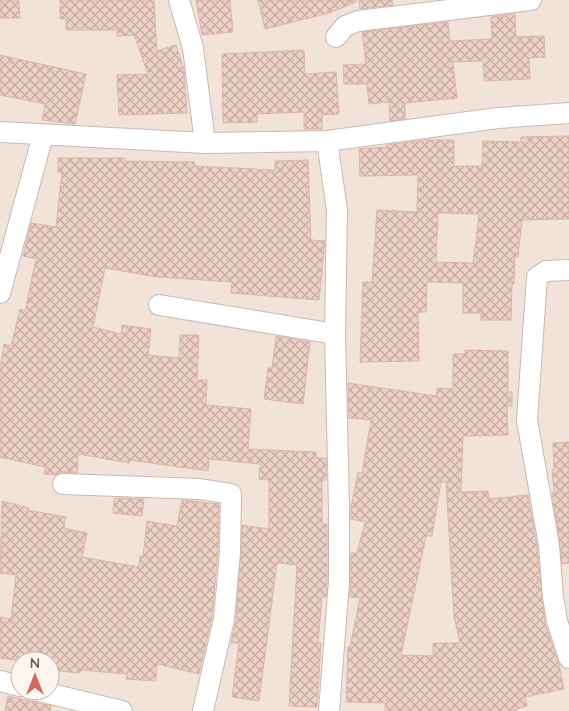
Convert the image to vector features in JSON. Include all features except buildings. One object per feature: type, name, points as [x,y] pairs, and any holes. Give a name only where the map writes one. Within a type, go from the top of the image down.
[{"type":"street","points":[[179,0],[193,48],[205,143]]},
{"type":"street","points":[[336,36],[345,26],[358,21],[530,0]]},
{"type":"street","points":[[0,132],[205,143],[327,142],[498,118],[569,113]]},
{"type":"street","points":[[0,293],[44,135]]},
{"type":"street","points":[[327,142],[337,210],[334,334],[339,507],[339,581],[329,711]]},
{"type":"street","points":[[569,270],[546,271],[536,277],[527,420],[549,545],[556,613],[569,658]]},
{"type":"street","points":[[159,305],[334,334]]},
{"type":"street","points":[[63,484],[200,489],[231,494],[230,552],[224,619],[203,711]]},
{"type":"street","points":[[60,696],[122,711]]},
{"type":"shaded area","points":[[0,0],[569,0],[569,711],[0,711]]}]
